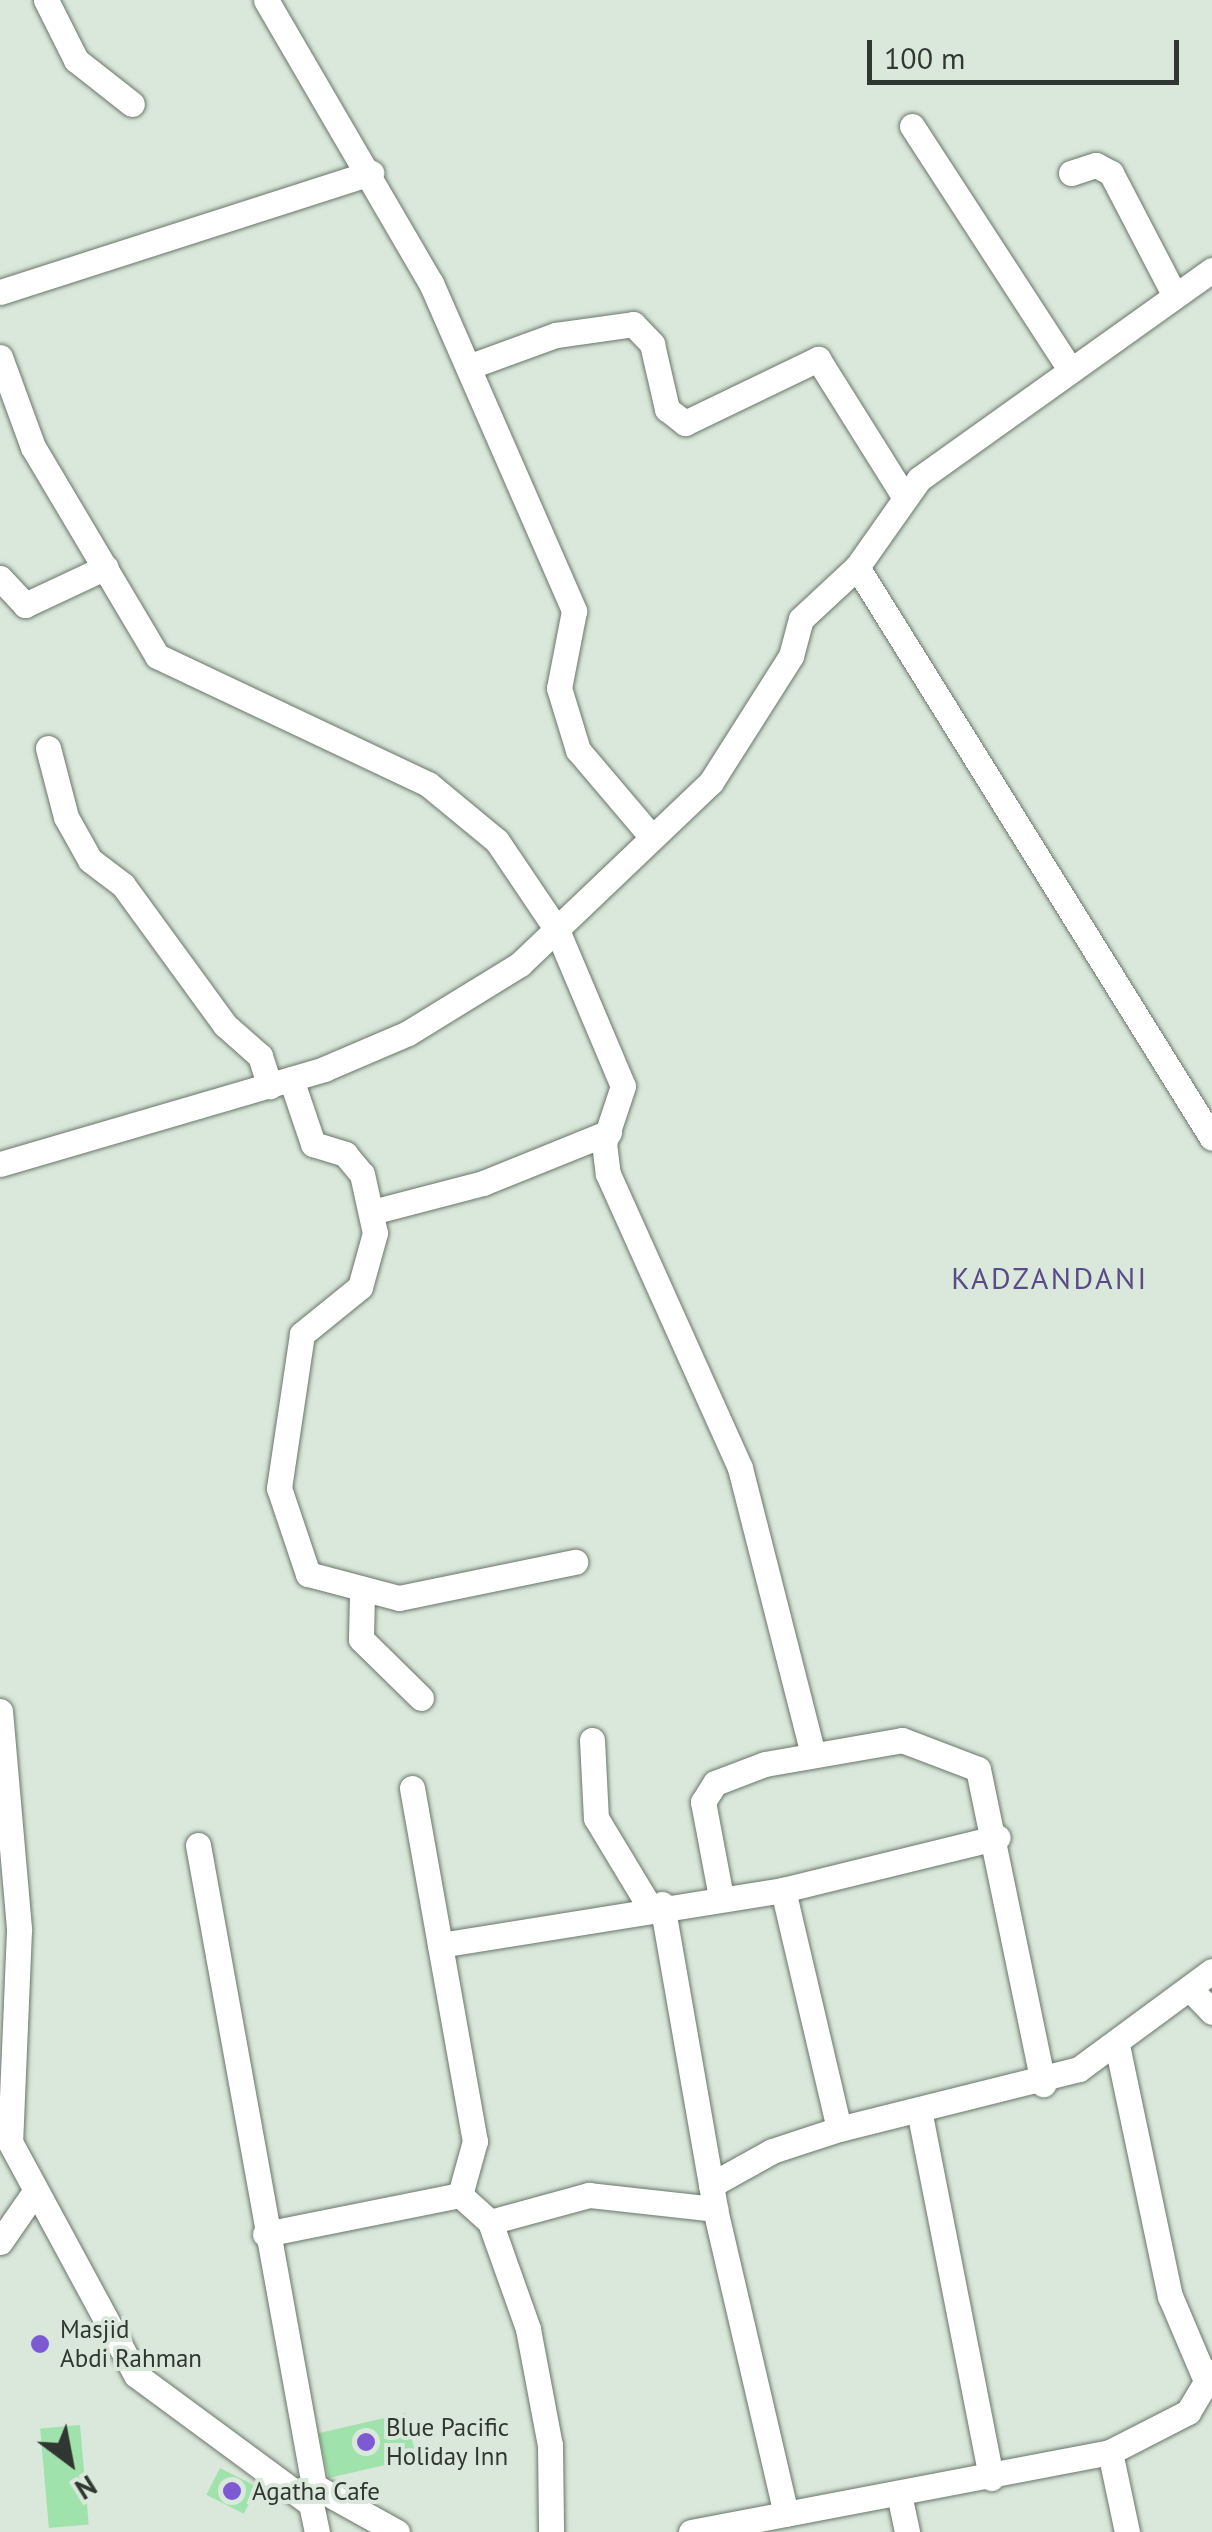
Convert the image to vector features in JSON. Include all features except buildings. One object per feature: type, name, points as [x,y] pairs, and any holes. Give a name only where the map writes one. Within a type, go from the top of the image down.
[{"type":"street","points":[[46,0],[76,60],[132,104]]},
{"type":"street","points":[[266,0],[371,173],[468,367],[574,611],[560,704],[583,761],[650,836]]},
{"type":"street","points":[[912,126],[1068,366]]},
{"type":"street","points":[[1070,173],[1096,165],[1111,173],[1174,294]]},
{"type":"street","points":[[0,292],[371,173]]},
{"type":"street","points":[[0,1164],[281,1083],[454,1007],[557,930],[716,776],[791,656],[801,619],[856,566],[904,496],[1068,366],[1212,270]]},
{"type":"street","points":[[468,367],[556,334],[634,324],[652,344],[667,409],[686,423],[818,359],[904,496]]},
{"type":"street","points":[[0,357],[33,447],[157,656],[428,784],[497,841],[557,930],[623,1086],[609,1132],[608,1174],[740,1468],[813,1754]]},
{"type":"street","points":[[856,566],[1212,1138]]},
{"type":"street","points":[[0,578],[25,605],[106,567]]},
{"type":"street","points":[[48,748],[66,817],[90,860],[123,885],[225,1025],[260,1056],[281,1083],[313,1144],[354,1162],[372,1212],[375,1250],[360,1287],[302,1334],[278,1488],[308,1574],[362,1594],[472,1590],[575,1562]]},
{"type":"street","points":[[372,1212],[482,1183],[609,1132]]},
{"type":"street","points":[[362,1594],[361,1639],[421,1698]]},
{"type":"street","points":[[0,1711],[19,1930],[6,2013],[6,2122],[34,2192],[136,2374],[172,2410],[313,2495],[397,2532]]},
{"type":"street","points":[[592,1740],[596,1818],[655,1905],[713,2197],[786,2514]]},
{"type":"street","points":[[721,1897],[707,1791],[813,1754],[902,1740],[968,1764],[984,1776],[1043,2084]]},
{"type":"street","points":[[412,1788],[475,2141],[460,2194]]},
{"type":"street","points":[[440,1944],[655,1905],[783,1890],[998,1837]]},
{"type":"street","points":[[198,1846],[313,2495],[316,2532]]},
{"type":"street","points":[[783,1890],[840,2130]]},
{"type":"street","points":[[490,2222],[589,2195],[713,2197],[772,2151],[840,2130],[920,2115],[1043,2084],[1117,2046],[1212,1971]]},
{"type":"street","points":[[1190,1989],[1212,2012]]},
{"type":"street","points":[[690,2532],[991,2478],[1110,2452],[1171,2424],[1209,2377],[1170,2296],[1117,2046]]},
{"type":"street","points":[[920,2115],[991,2478]]},
{"type":"street","points":[[0,2242],[34,2192]]},
{"type":"street","points":[[264,2234],[460,2194]]},
{"type":"street","points":[[460,2194],[490,2222],[544,2405],[551,2532]]},
{"type":"street","points":[[1110,2452],[1127,2532]]},
{"type":"street","points":[[899,2494],[907,2532]]},
{"type":"place","name":"Masjid Abdi Rahman","points":[[40,2344]]},
{"type":"place","name":"Blue Pacific Holiday Inn","points":[[366,2442]]},
{"type":"place","name":"Agatha Cafe","points":[[232,2491]]},
{"type":"district","name":"KADZANDANI","points":[[1050,1278]]}]
